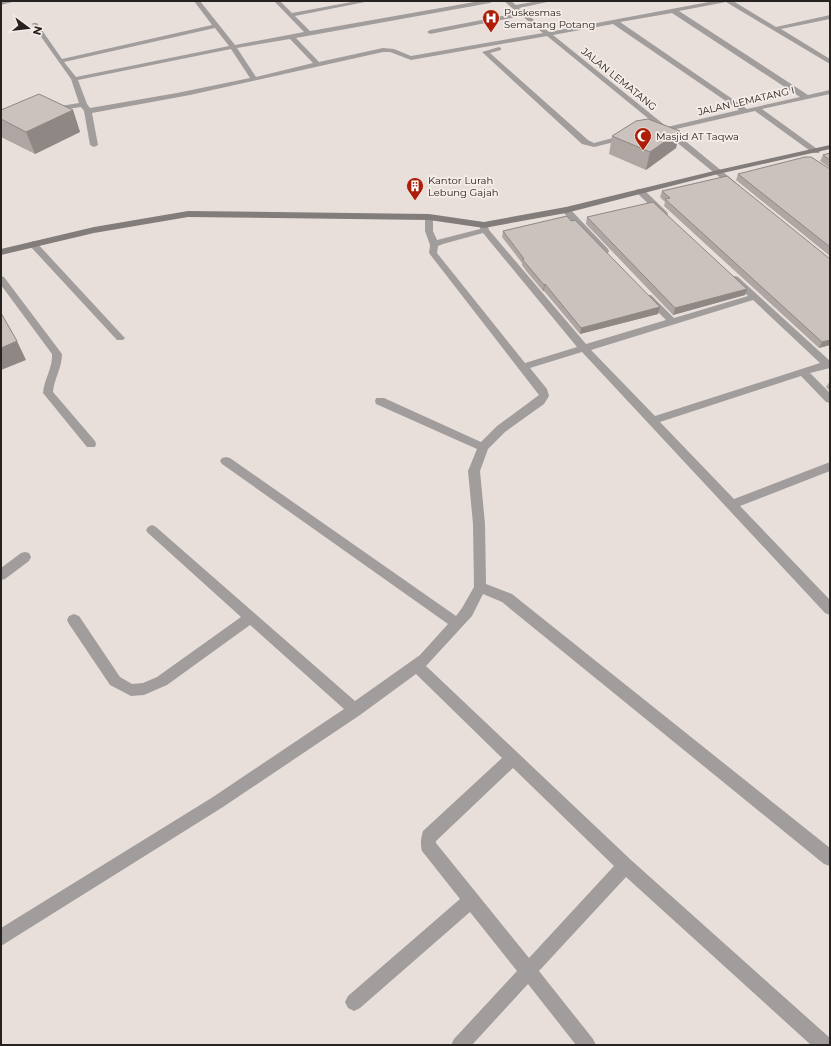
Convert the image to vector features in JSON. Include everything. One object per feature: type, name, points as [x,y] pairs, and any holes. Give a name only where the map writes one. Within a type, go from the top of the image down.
[{"type":"street","points":[[1,3],[13,1]]},
{"type":"street","points":[[197,1],[215,26],[233,47],[254,80]]},
{"type":"street","points":[[277,1],[308,33]]},
{"type":"street","points":[[290,14],[367,1]]},
{"type":"street","points":[[74,79],[438,7],[490,1]]},
{"type":"street","name":"JALAN LEMATANG","points":[[507,1],[742,191]]},
{"type":"street","points":[[514,7],[549,1]]},
{"type":"street","points":[[673,1],[685,9]]},
{"type":"street","points":[[46,111],[86,108],[188,94],[383,50],[390,49],[405,57],[411,58],[502,45],[551,37],[615,22],[724,1]]},
{"type":"street","points":[[730,1],[830,62]]},
{"type":"street","points":[[674,11],[806,97]]},
{"type":"street","points":[[430,32],[524,14]]},
{"type":"street","points":[[774,29],[830,17]]},
{"type":"street","points":[[615,22],[745,111]]},
{"type":"street","points":[[35,24],[60,62],[74,79],[86,108],[94,145]]},
{"type":"street","points":[[60,62],[215,26]]},
{"type":"street","points":[[291,36],[316,64]]},
{"type":"street","points":[[502,45],[486,52],[589,145],[634,134]]},
{"type":"street","name":"JALAN LEMATANG I","points":[[648,132],[667,130],[830,92]]},
{"type":"street","points":[[757,109],[816,151]]},
{"type":"street","points":[[434,245],[484,228],[830,147]]},
{"type":"street","points":[[802,154],[813,162]]},
{"type":"street","points":[[640,191],[669,218]]},
{"type":"street","points":[[566,210],[614,260]]},
{"type":"street","points":[[1,252],[109,226],[152,218],[188,214],[429,217],[484,228],[583,348],[732,505],[827,602]]},
{"type":"street","points":[[1,938],[218,802],[355,710],[425,659],[456,622],[467,612],[480,587],[479,524],[474,472],[483,447],[501,429],[540,401],[544,396],[543,392],[433,253],[434,245],[429,231],[429,217]]},
{"type":"street","points":[[33,244],[120,338]]},
{"type":"street","points":[[725,270],[829,364]]},
{"type":"street","points":[[640,288],[672,321]]},
{"type":"street","points":[[522,367],[754,297]]},
{"type":"street","points":[[652,421],[829,364]]},
{"type":"street","points":[[803,372],[830,399]]},
{"type":"street","points":[[380,402],[483,447]]},
{"type":"street","points":[[226,461],[456,622]]},
{"type":"street","points":[[732,505],[830,466]]},
{"type":"street","points":[[152,530],[355,710]]},
{"type":"street","points":[[1,575],[25,558]]},
{"type":"street","points":[[480,587],[507,598],[830,858]]},
{"type":"street","points":[[74,620],[115,681],[131,690],[144,689],[162,681],[250,617]]},
{"type":"street","points":[[416,665],[625,866],[824,1045]]},
{"type":"street","points":[[513,758],[429,837],[428,846],[471,901],[529,970],[587,1045]]},
{"type":"street","points":[[460,1045],[625,866]]},
{"type":"street","points":[[354,1002],[471,901]]},
{"type":"lane","points":[[1,279],[57,354],[58,363],[48,386],[48,393],[91,444]]},
{"type":"building","points":[[39,94],[73,110],[26,132],[1,119],[1,110]]},
{"type":"building","points":[[648,119],[680,131],[650,152],[612,136],[636,121]]},
{"type":"building","points":[[830,153],[830,160],[823,155]]},
{"type":"building","points":[[805,157],[811,157],[830,169],[830,247],[738,174]]},
{"type":"building","points":[[727,176],[830,259],[830,340],[822,342],[665,199],[670,198],[662,191]]},
{"type":"building","points":[[653,202],[747,289],[675,308],[587,217]]},
{"type":"building","points":[[567,216],[571,221],[575,220],[660,307],[581,328],[545,284],[544,285],[522,259],[524,259],[503,231]]},
{"type":"building","points":[[1,313],[17,341],[1,348]]},
{"type":"place","name":"Puskesmas Sematang Potang","points":[[491,33]]},
{"type":"place","name":"Masjid AT Taqwa","points":[[643,151]]},
{"type":"place","name":"Kantor Lurah Lebung Gajah","points":[[415,201]]}]
